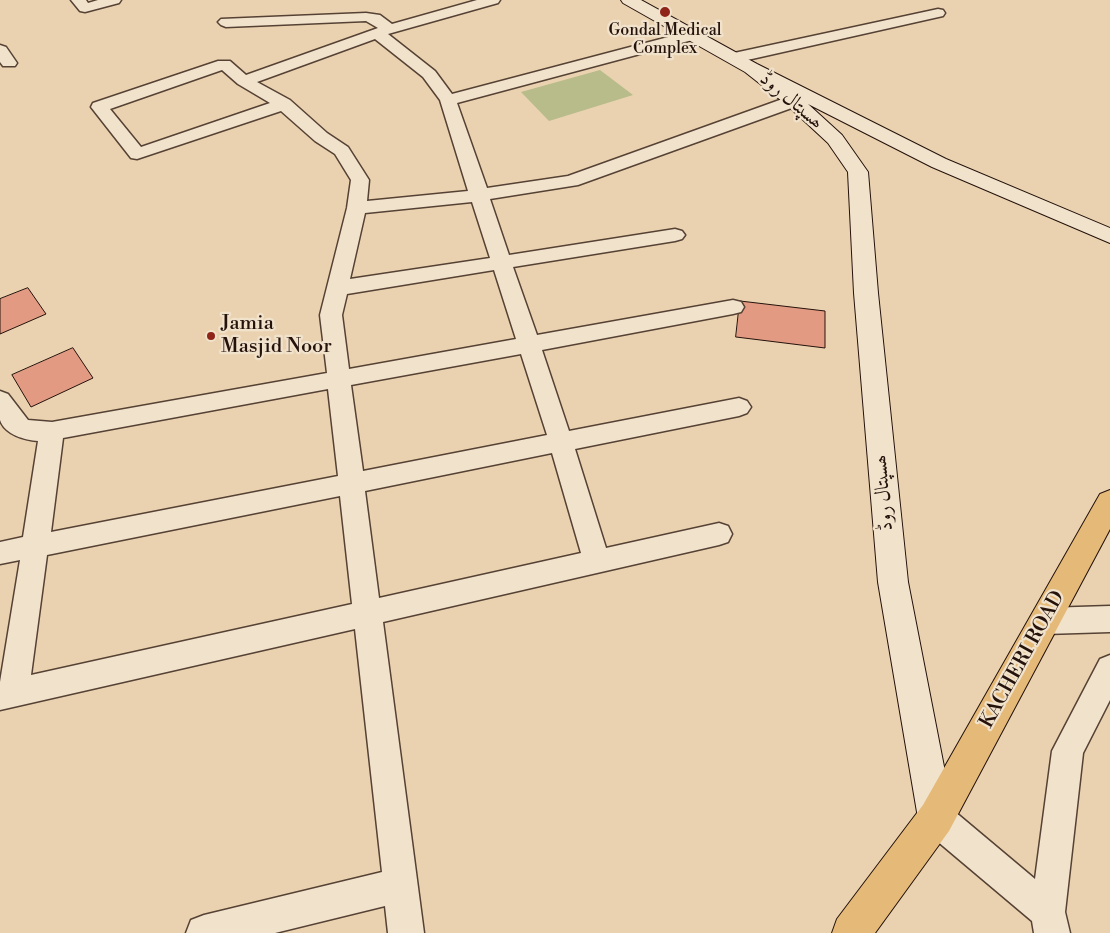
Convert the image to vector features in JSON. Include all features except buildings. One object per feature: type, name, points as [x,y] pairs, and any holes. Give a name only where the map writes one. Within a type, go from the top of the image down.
[{"type":"main road","points":[[629,0],[742,63],[939,163],[1110,236]]},
{"type":"main road","name":"ھسپتال روڈ","points":[[742,63],[794,101],[835,139],[858,172],[866,293],[893,582],[936,818]]},
{"type":"main road","name":"KACHERI ROAD","points":[[936,818],[1110,502]]},
{"type":"main road","points":[[851,933],[936,818]]},
{"type":"street","points":[[78,0],[85,8],[114,0]]},
{"type":"street","points":[[244,81],[384,31],[488,1]]},
{"type":"street","points":[[742,63],[938,13]]},
{"type":"street","points":[[226,22],[376,18],[384,31],[429,74],[448,100],[562,442],[597,562]]},
{"type":"street","points":[[448,100],[691,36]]},
{"type":"street","points":[[284,104],[137,154],[99,107],[224,64],[244,81],[284,104],[321,137],[342,151],[360,180],[357,208],[331,315],[406,933]]},
{"type":"street","points":[[357,208],[480,195],[571,181],[794,101]]},
{"type":"street","points":[[339,288],[675,234]]},
{"type":"street","points":[[1,404],[22,430],[35,432],[52,431],[339,379],[528,342],[733,307]]},
{"type":"street","points":[[0,553],[739,407]]},
{"type":"street","points":[[52,431],[34,546],[7,694],[719,534]]},
{"type":"street","points":[[1045,621],[1110,619]]},
{"type":"street","points":[[1050,923],[1068,752],[1110,669]]},
{"type":"street","points":[[936,818],[1050,923]]},
{"type":"street","points":[[204,933],[400,885]]},
{"type":"green space","points":[[600,70],[633,95],[549,121],[521,92]]},
{"type":"place","name":"Gondal Medical Complex","points":[[665,12]]},
{"type":"place","name":"Jamia Masjid Noor","points":[[211,336]]}]
